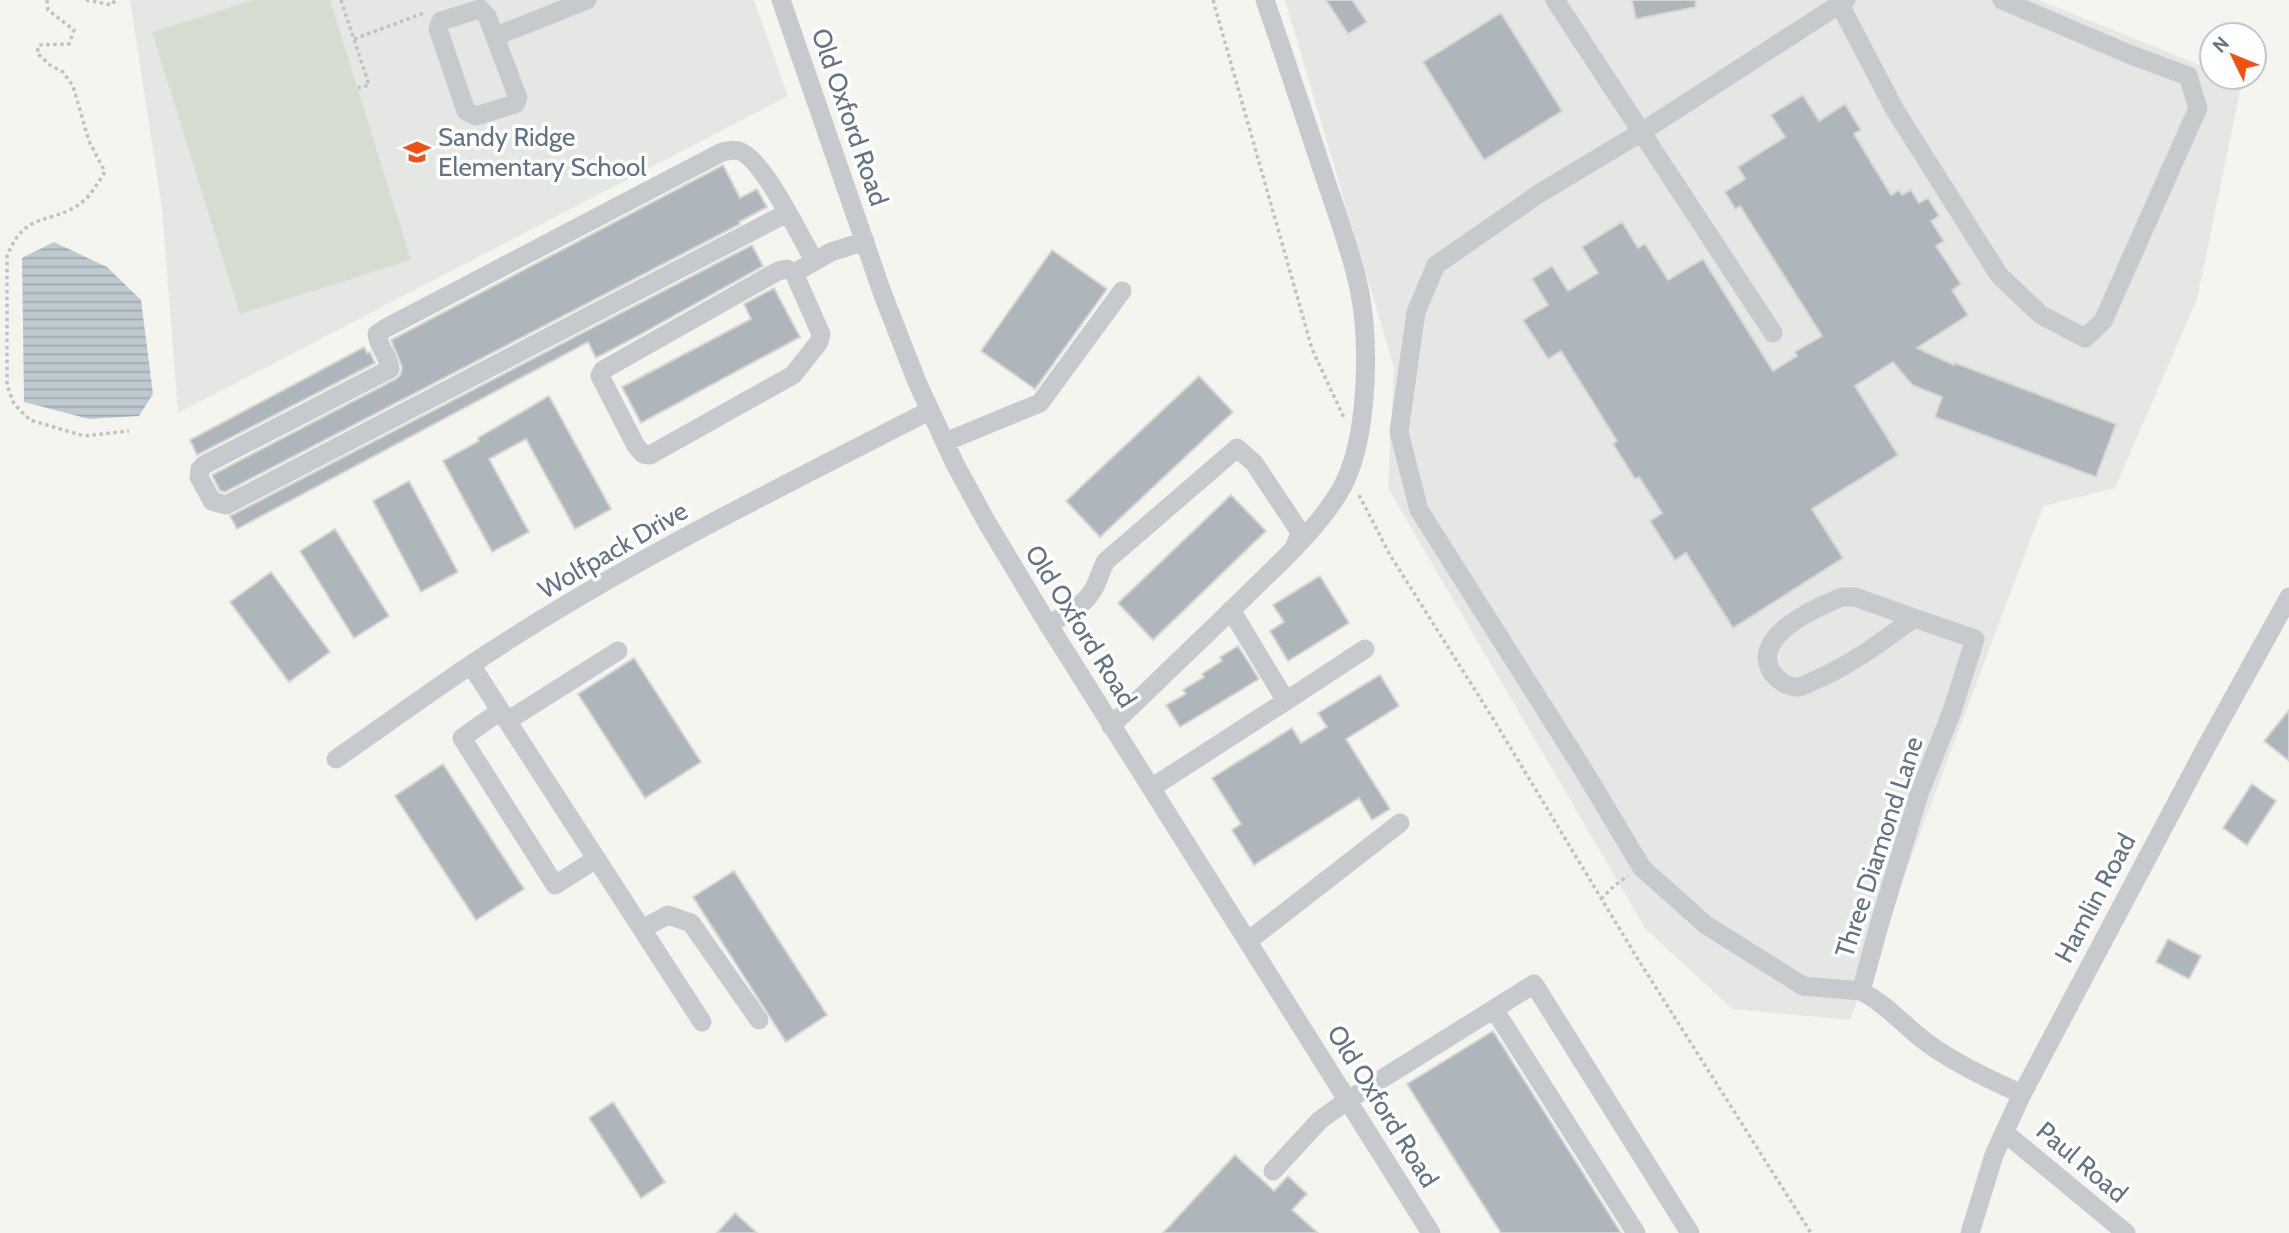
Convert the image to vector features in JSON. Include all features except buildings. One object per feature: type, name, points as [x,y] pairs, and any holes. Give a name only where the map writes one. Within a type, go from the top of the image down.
[{"type":"street","points":[[496,36],[553,7],[587,0]]},
{"type":"street","name":"Old Oxford Road","points":[[781,0],[883,295],[929,411],[986,521],[1111,726],[1431,1233]]},
{"type":"street","points":[[1111,726],[1294,549],[1333,503],[1348,474],[1359,439],[1364,396],[1364,334],[1359,288],[1344,234],[1265,0]]},
{"type":"street","points":[[1556,0],[1640,133],[1773,333]]},
{"type":"street","points":[[1861,991],[1804,986],[1706,925],[1642,868],[1419,510],[1399,432],[1416,312],[1437,265],[1540,193],[1640,133],[1842,2],[1895,110],[1999,275],[2041,315],[2085,338],[2103,321],[2198,108],[2188,76],[2131,55],[2002,0]]},
{"type":"street","points":[[480,9],[487,16],[496,36],[518,98],[515,104],[476,116],[466,111],[438,29],[441,21],[480,9]]},
{"type":"street","points":[[787,213],[226,505],[212,500],[199,477],[204,465],[390,369],[377,334],[386,328],[722,152],[738,150],[752,159],[763,172],[787,213],[814,260]]},
{"type":"street","points":[[794,273],[814,260],[865,241]]},
{"type":"street","points":[[787,269],[794,273],[821,334],[808,358],[793,375],[650,455],[643,454],[636,446],[600,376],[603,370],[778,271],[787,269]]},
{"type":"street","points":[[945,442],[1040,403],[1122,291]]},
{"type":"street","name":"Wolfpack Drive","points":[[336,759],[471,665],[655,554],[929,411]]},
{"type":"street","points":[[1048,625],[1093,592],[1098,573],[1106,561],[1237,447],[1254,463],[1300,532],[1294,549]]},
{"type":"street","name":"Three Diamond Lane","points":[[1914,618],[1839,671],[1799,687],[1786,684],[1775,677],[1769,666],[1770,649],[1778,635],[1795,620],[1842,597],[1855,597],[1975,639],[1952,710],[1919,794],[1861,991],[1882,1002],[1927,1043],[1954,1062],[2022,1094]]},
{"type":"street","name":"Hamlin Road","points":[[1970,1233],[2004,1132],[2022,1094],[2166,821],[2289,597]]},
{"type":"street","points":[[1231,610],[1286,701]]},
{"type":"street","points":[[1151,788],[1365,649]]},
{"type":"street","points":[[596,859],[555,885],[462,738],[618,651]]},
{"type":"street","points":[[471,665],[702,1022]]},
{"type":"street","points":[[1248,941],[1400,823]]},
{"type":"street","points":[[642,929],[668,915],[691,923],[759,1020]]},
{"type":"street","points":[[1273,1171],[1320,1120],[1534,984],[1690,1233]]},
{"type":"street","points":[[1494,1009],[1636,1233]]},
{"type":"street","name":"Paul Road","points":[[2004,1132],[2126,1233]]},
{"type":"path","points":[[47,0],[48,10],[74,30],[69,44],[39,45],[37,53],[63,72],[73,86],[89,141],[105,172],[84,201],[28,226],[13,239],[7,256],[8,385],[14,404],[30,420],[84,436],[129,431]]},
{"type":"path","points":[[86,0],[112,5],[115,0]]},
{"type":"path","points":[[341,0],[369,85],[358,88]]},
{"type":"path","points":[[1213,0],[1312,349],[1339,411],[1359,439]]},
{"type":"path","points":[[354,39],[433,10]]},
{"type":"path","points":[[1348,474],[1390,555],[1492,717],[1601,899],[1811,1233]]},
{"type":"path","points":[[1601,899],[1624,878],[1642,868]]},
{"type":"shaded area","name":"Sandy Ridge Elementary School","points":[[130,0],[754,0],[788,96],[178,413],[162,208]]},
{"type":"shaded area","points":[[254,0],[330,0],[411,260],[240,314],[152,32]]},
{"type":"shaded area","points":[[1285,0],[2039,0],[2198,64],[2198,91],[2240,91],[2197,299],[2115,488],[2043,506],[1850,1020],[1732,1009],[1645,928],[1388,488],[1394,368]]},
{"type":"shaded area","points":[[54,242],[107,267],[141,300],[153,394],[139,416],[89,419],[24,402],[22,258]]},
{"type":"place","name":"Sandy Ridge Elementary School","points":[[417,152]]}]
